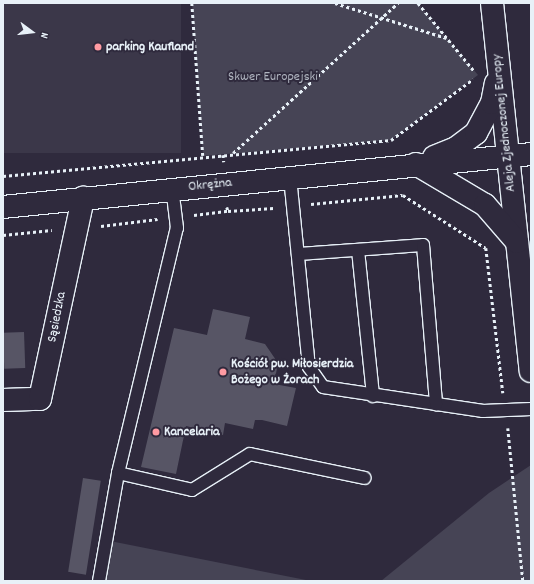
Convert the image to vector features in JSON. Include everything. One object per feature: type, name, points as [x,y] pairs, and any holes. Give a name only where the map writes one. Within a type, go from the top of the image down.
[{"type":"street","name":"Aleja Zjednoczonej Europy","points":[[492,3],[531,372]]},
{"type":"street","name":"Okrężna","points":[[416,164],[456,148],[476,133],[492,103],[499,70]]},
{"type":"street","name":"Okrężna","points":[[3,207],[416,164],[531,154]]},
{"type":"street","points":[[416,164],[485,205],[517,242]]},
{"type":"street","name":"Sąsiedzka","points":[[3,400],[40,399],[82,198]]},
{"type":"lane","points":[[290,177],[309,367],[323,387],[373,396],[483,411],[531,409]]},
{"type":"lane","points":[[99,581],[118,473],[177,228],[172,189]]},
{"type":"lane","points":[[298,254],[423,245],[436,404]]},
{"type":"lane","points":[[358,250],[373,396]]},
{"type":"lane","points":[[118,473],[192,490],[250,454],[365,478]]},
{"type":"path","points":[[192,3],[203,156]]},
{"type":"path","points":[[335,3],[447,38]]},
{"type":"path","points":[[232,154],[384,18],[398,3]]},
{"type":"path","points":[[3,176],[203,156],[391,140],[478,75],[418,3]]},
{"type":"path","points":[[3,235],[228,211]]},
{"type":"shaded area","name":"parking Kaufland","points":[[3,3],[181,3],[181,153],[3,153]]},
{"type":"green space","name":"Skwer Europejski","points":[[192,3],[418,3],[478,75],[391,140],[203,156]]},
{"type":"green space","points":[[531,465],[531,581],[381,581],[489,493]]},
{"type":"green space","points":[[105,540],[311,581],[93,581]]},
{"type":"building","name":"Kościół pw. Miłosierdzia Bożego w Żorach","points":[[213,309],[250,317],[245,339],[265,344],[278,363],[274,384],[296,388],[287,426],[262,420],[255,420],[253,429],[225,423],[223,435],[186,426],[176,474],[141,467],[174,328],[207,335]]},
{"type":"building","points":[[24,332],[25,368],[4,369],[3,333]]},
{"type":"building","points":[[83,478],[101,481],[86,575],[68,572]]},
{"type":"place","name":"parking Kaufland","points":[[98,47]]},
{"type":"place","name":"Kościół pw. Miłosierdzia Bożego w Żorach","points":[[223,372]]},
{"type":"place","name":"Kancelaria","points":[[156,432]]}]
